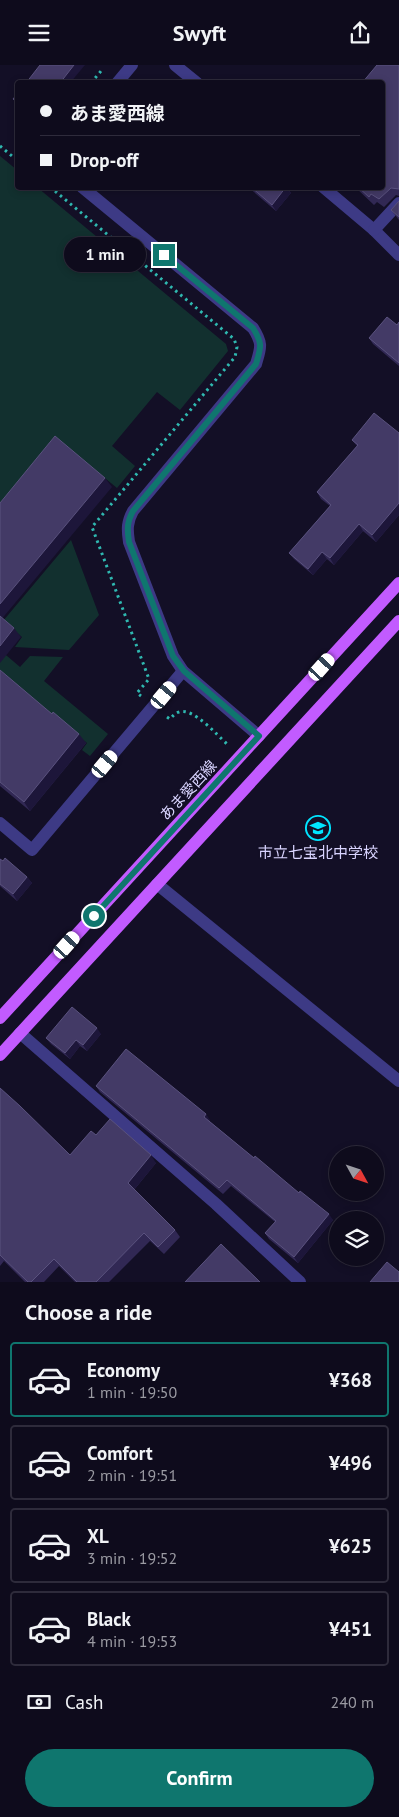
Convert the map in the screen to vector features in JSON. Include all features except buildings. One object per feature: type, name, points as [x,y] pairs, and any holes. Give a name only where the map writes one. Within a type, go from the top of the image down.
[{"type":"main road","name":"あま愛西線","points":[[0,1019],[399,583]]},
{"type":"main road","points":[[0,1055],[399,621]]},
{"type":"street","points":[[120,80],[132,65]]},
{"type":"street","points":[[175,65],[192,80]]},
{"type":"street","points":[[86,190],[253,328],[261,340],[256,364],[133,511],[127,521],[129,542],[173,656],[184,671],[259,736]]},
{"type":"street","points":[[327,190],[374,230],[399,255]]},
{"type":"street","points":[[374,230],[399,203]]},
{"type":"street","points":[[0,823],[32,850],[184,671]]},
{"type":"street","points":[[157,884],[399,1081]]},
{"type":"street","points":[[20,1033],[216,1204],[300,1282]]},
{"type":"path","points":[[94,80],[106,65]]},
{"type":"path","points":[[0,146],[15,158]]},
{"type":"green space","points":[[0,156],[15,168],[15,190],[40,190],[226,344],[228,351],[180,410],[157,392],[112,446],[135,466],[117,488],[61,442],[0,517]]},
{"type":"green space","points":[[71,540],[99,615],[69,650],[15,647],[22,637],[3,621]]},
{"type":"green space","points":[[0,650],[20,667],[30,656],[63,657],[44,681],[108,734],[90,756],[82,750],[87,743],[0,672]]},
{"type":"place","name":"市立七宝北中学校","points":[[318,828]]},
{"type":"route","points":[[94,916],[259,736],[184,671],[173,656],[129,542],[127,521],[133,511],[256,364],[260,352],[261,340],[253,328],[164,255]]}]
